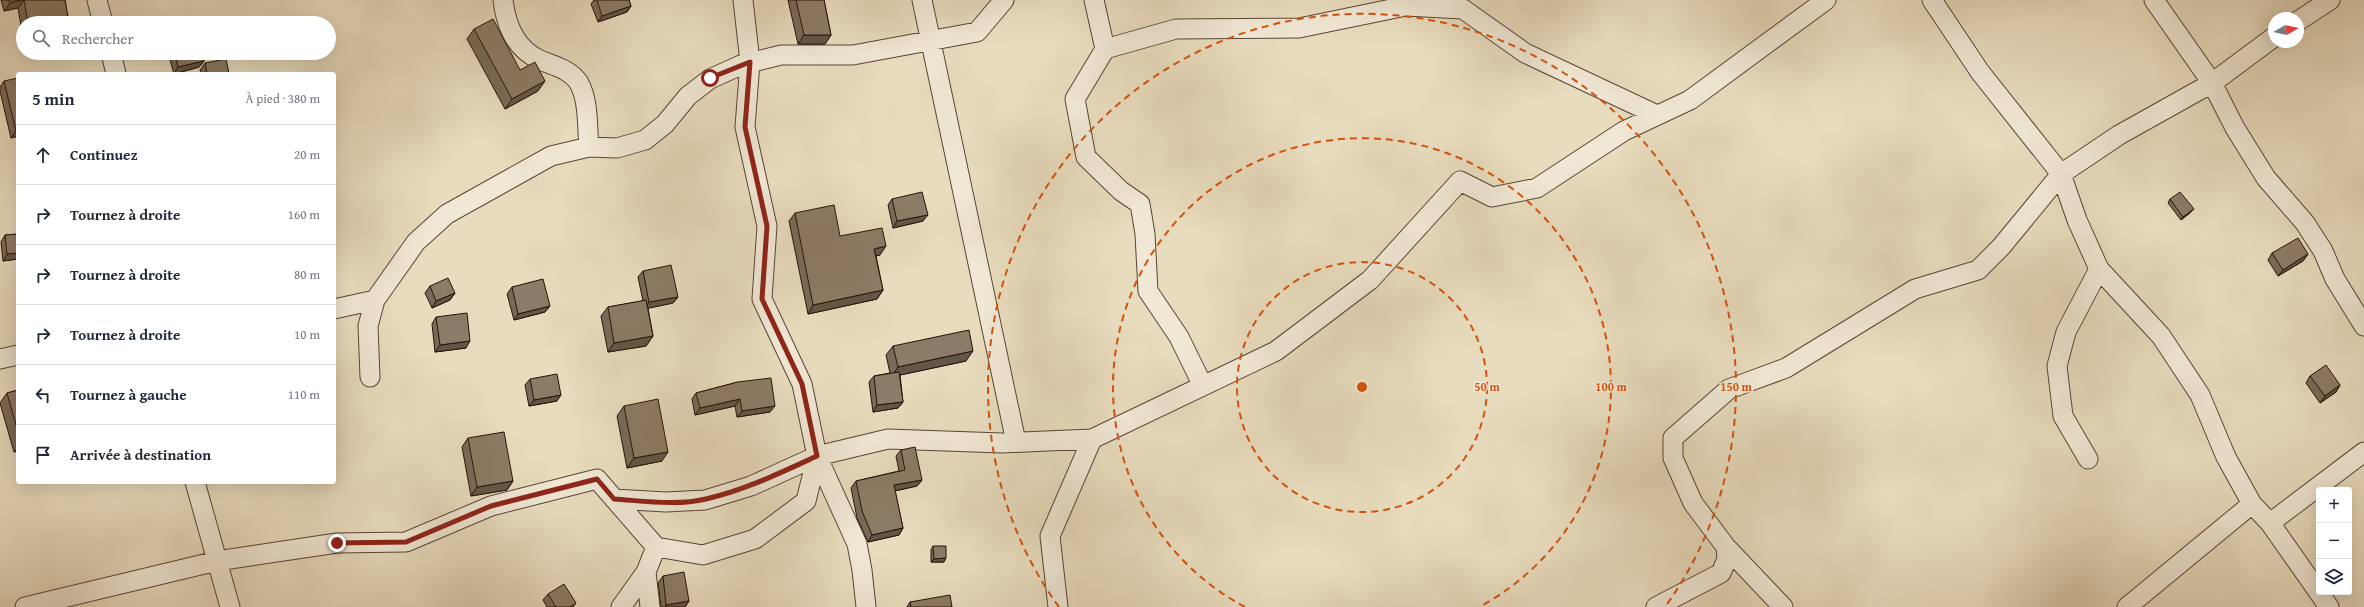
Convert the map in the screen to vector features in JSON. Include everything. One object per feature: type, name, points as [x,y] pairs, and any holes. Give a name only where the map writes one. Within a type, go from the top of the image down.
[{"type":"street","points":[[97,0],[101,16]]},
{"type":"street","points":[[503,0],[505,16],[516,42],[539,59],[560,66],[578,83],[586,106],[589,147]]},
{"type":"street","points":[[743,0],[750,62],[745,127],[767,226],[762,299],[802,384],[817,456],[857,544],[862,570],[866,607]]},
{"type":"street","points":[[922,0],[932,40],[1016,442]]},
{"type":"street","points":[[370,377],[368,326],[375,300],[416,242],[447,214],[551,156],[589,147],[617,148],[645,140],[665,124],[688,96],[710,78],[750,62],[781,55],[853,55],[977,32],[1004,0]]},
{"type":"street","points":[[1094,0],[1105,49]]},
{"type":"street","points":[[614,499],[666,502],[705,500],[751,486],[817,456],[888,439],[1016,442],[1092,439],[1276,351],[1370,280],[1460,181],[1492,197],[1537,188],[1624,131],[1690,100],[1722,78],[1826,0]]},
{"type":"street","points":[[1932,0],[1980,72],[2061,174],[2077,220],[2099,269],[2161,336],[2200,395],[2226,457],[2252,504],[2270,523],[2330,606]]},
{"type":"street","points":[[2154,0],[2212,83],[2235,128],[2266,178],[2305,222],[2323,252],[2335,278],[2364,326]]},
{"type":"street","points":[[2304,17],[2330,0]]},
{"type":"street","points":[[1203,386],[1179,336],[1148,291],[1145,234],[1140,204],[1121,191],[1086,156],[1075,99],[1105,49],[1176,29],[1299,28],[1406,6],[1463,9],[1525,53],[1657,115]]},
{"type":"street","points":[[1783,607],[1726,548],[1693,503],[1673,458],[1673,438],[1729,389],[1786,368],[1915,289],[1978,270],[2001,247],[2061,174],[2119,135],[2212,83],[2268,41]]},
{"type":"street","points":[[112,60],[115,72]]},
{"type":"street","points":[[2088,459],[2063,416],[2057,366],[2066,332],[2099,269]]},
{"type":"street","points":[[336,309],[375,300]]},
{"type":"street","points":[[0,359],[16,355]]},
{"type":"street","points":[[1058,607],[1050,536],[1092,439]]},
{"type":"street","points":[[2270,523],[2364,452]]},
{"type":"street","points":[[25,607],[217,561],[337,543],[406,542],[491,506],[597,479],[656,547],[703,555],[755,539],[806,501],[817,456]]},
{"type":"street","points":[[196,484],[230,607]]},
{"type":"street","points":[[2127,607],[2252,504]]},
{"type":"street","points":[[621,607],[646,572],[656,547]]},
{"type":"street","points":[[1656,607],[1721,573],[1727,559],[1726,548]]},
{"type":"street","points":[[646,572],[650,607]]},
{"type":"building","points":[[9,0],[21,0],[10,3]]},
{"type":"building","points":[[24,0],[65,0],[68,16],[27,16]]},
{"type":"building","points":[[597,0],[629,0],[631,6],[602,16]]},
{"type":"building","points":[[796,0],[824,0],[831,35],[804,35]]},
{"type":"building","points":[[493,19],[520,70],[535,62],[545,81],[512,99],[474,29]]},
{"type":"building","points":[[176,60],[204,60],[204,61],[178,67]]},
{"type":"building","points":[[226,60],[229,72],[207,72],[205,63]]},
{"type":"building","points":[[16,78],[16,131],[4,81]]},
{"type":"building","points":[[922,192],[928,215],[897,221],[892,199]]},
{"type":"building","points":[[2180,192],[2194,209],[2183,217],[2170,199]]},
{"type":"building","points":[[834,205],[840,236],[882,228],[886,246],[874,249],[883,290],[813,305],[795,213]]},
{"type":"building","points":[[16,234],[16,253],[7,254],[5,235]]},
{"type":"building","points":[[2298,238],[2308,254],[2283,270],[2272,253]]},
{"type":"building","points":[[671,265],[678,297],[649,302],[643,271]]},
{"type":"building","points":[[448,278],[455,293],[436,301],[430,286]]},
{"type":"building","points":[[543,279],[550,306],[518,314],[512,287]]},
{"type":"building","points":[[646,300],[653,336],[614,343],[608,307]]},
{"type":"building","points":[[467,313],[470,341],[440,345],[436,317]]},
{"type":"building","points":[[969,330],[973,351],[898,367],[893,346]]},
{"type":"building","points":[[2326,365],[2340,385],[2325,396],[2310,376]]},
{"type":"building","points":[[899,372],[903,402],[877,405],[874,376]]},
{"type":"building","points":[[557,374],[561,395],[534,400],[530,379]]},
{"type":"building","points":[[771,378],[775,406],[742,411],[740,399],[700,408],[696,393],[738,382]]},
{"type":"building","points":[[16,391],[16,425],[7,393]]},
{"type":"building","points":[[658,399],[668,452],[634,458],[624,406]]},
{"type":"building","points":[[504,432],[513,481],[477,487],[468,438]]},
{"type":"building","points":[[915,447],[922,480],[894,485],[903,528],[872,535],[862,511],[856,481],[905,470],[901,450]]},
{"type":"building","points":[[933,546],[946,546],[946,558],[934,559]]},
{"type":"building","points":[[684,572],[689,601],[666,605],[663,576]]},
{"type":"building","points":[[564,584],[576,603],[570,607],[556,607],[548,594]]},
{"type":"building","points":[[950,595],[952,607],[911,607],[910,602]]},
{"type":"route","points":[[337,543],[406,542],[491,506],[597,479],[614,499],[666,502],[705,500],[751,486],[817,456],[802,384],[762,299],[767,226],[745,127],[750,62],[710,78]]}]
